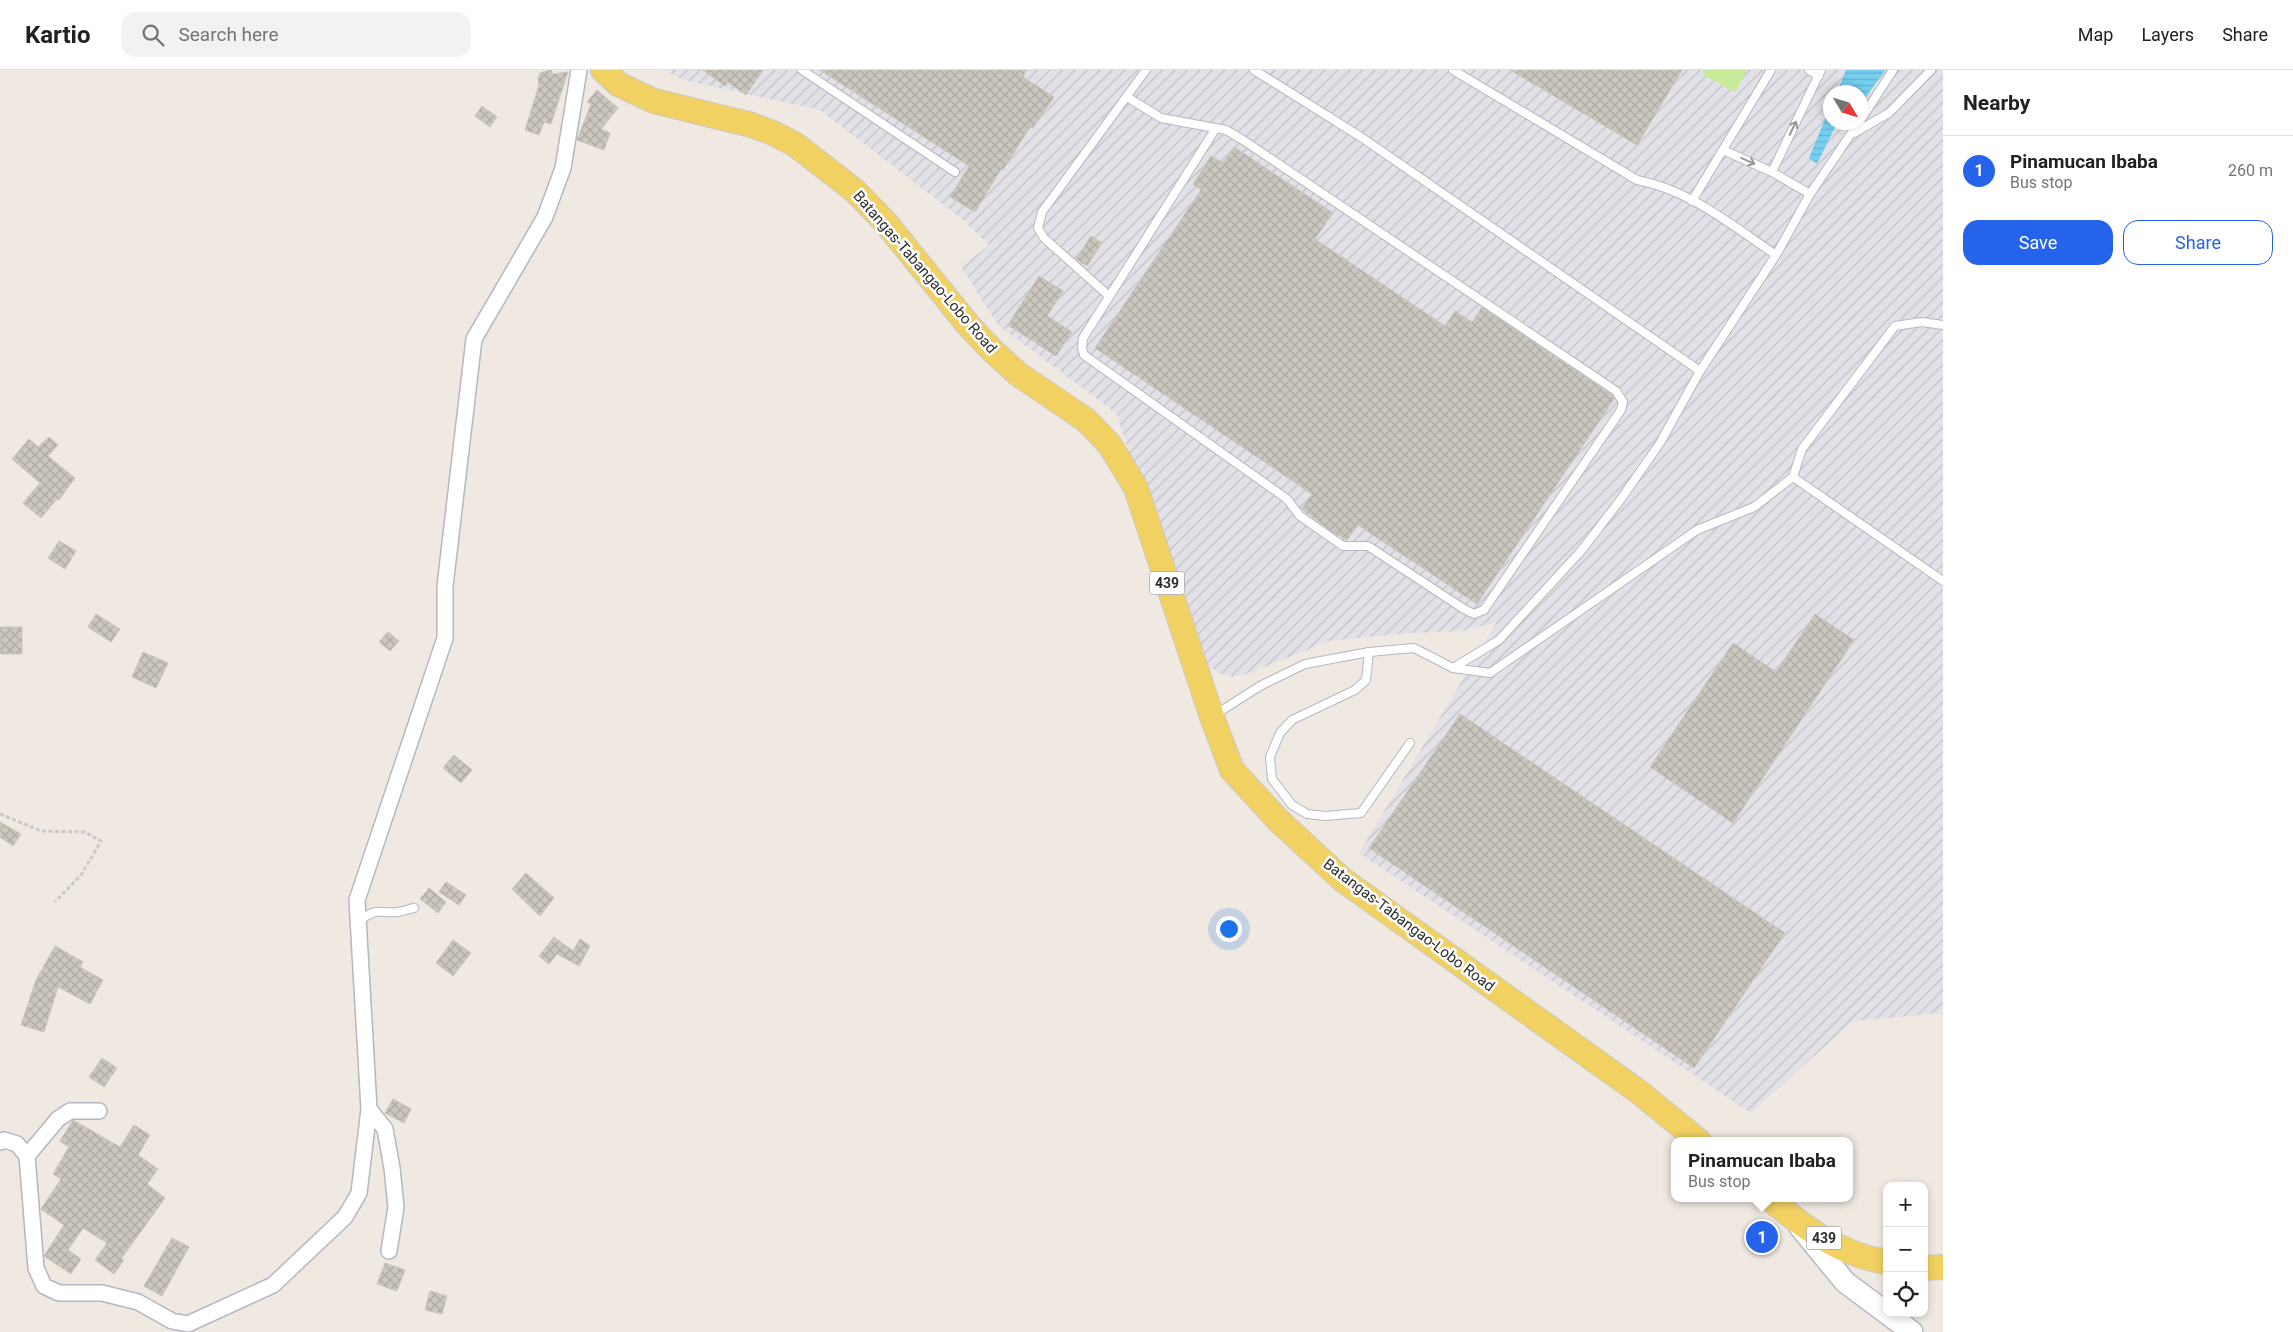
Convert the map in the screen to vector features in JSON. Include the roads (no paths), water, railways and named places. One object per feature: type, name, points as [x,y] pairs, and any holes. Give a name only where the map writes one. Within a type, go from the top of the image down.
[{"type":"main road","name":"Batangas-Tabangao-Lobo Road","points":[[603,70],[618,84],[654,101],[752,125],[796,145],[855,191],[886,223],[969,326],[1018,374],[1086,420],[1110,446],[1136,488],[1212,717],[1232,770],[1278,820],[1343,880],[1639,1092],[1693,1137]]},
{"type":"main road","name":"439","points":[[1774,1202],[1792,1217],[1840,1248],[1870,1260],[1883,1262]]},
{"type":"main road","points":[[1928,1268],[1943,1267]]},
{"type":"street","points":[[0,1142],[4,1140],[17,1144],[27,1156],[36,1268],[44,1286],[59,1294],[102,1293],[112,1295],[138,1302],[172,1321],[188,1324],[273,1285],[345,1217],[359,1193],[369,1109],[357,900],[445,638],[445,586],[474,339],[545,217],[563,168],[579,70]]},
{"type":"street","points":[[369,1109],[385,1129],[392,1168],[396,1207],[389,1251]]},
{"type":"street","points":[[27,1156],[58,1119],[70,1111],[99,1112]]},
{"type":"street","points":[[1792,1217],[1845,1282],[1912,1332]]},
{"type":"lane","points":[[802,70],[955,172]]},
{"type":"lane","points":[[1109,296],[1044,238],[1038,228],[1042,212],[1146,70]]},
{"type":"lane","points":[[1254,70],[1361,137],[1700,371]]},
{"type":"lane","points":[[1453,70],[1637,180],[1656,184],[1692,201],[1776,255]]},
{"type":"lane","points":[[1692,201],[1771,70]]},
{"type":"lane","points":[[1772,172],[1820,73],[1809,70]]},
{"type":"lane","points":[[1868,109],[1893,70]]},
{"type":"lane","points":[[1852,134],[1889,113],[1931,70]]},
{"type":"lane","points":[[1127,97],[1161,118],[1216,128],[1226,130],[1243,140],[1616,390],[1623,402],[1621,410],[1484,610],[1474,614],[1464,609],[1368,546],[1343,546],[1300,516],[1288,499],[1084,355],[1082,348],[1083,338],[1216,128]]},
{"type":"lane","points":[[1453,668],[1499,640],[1581,552],[1660,443],[1700,371],[1776,255],[1810,194],[1855,130]]},
{"type":"lane","points":[[1723,150],[1772,172],[1810,194]]},
{"type":"lane","points":[[1212,717],[1260,686],[1305,664],[1369,652],[1414,648],[1453,668],[1490,673],[1697,530],[1754,507],[1792,477],[1802,449],[1895,326],[1922,322],[1943,326]]},
{"type":"lane","points":[[1792,477],[1943,581]]},
{"type":"lane","points":[[1369,652],[1366,680],[1355,690],[1292,720],[1280,733],[1270,757],[1272,779],[1292,805],[1307,814],[1326,816],[1361,813],[1410,743]]},
{"type":"lane","points":[[357,923],[369,913],[381,910],[397,912],[414,908]]},
{"type":"water","points":[[1846,70],[1885,70],[1868,94],[1868,85],[1840,85]]},
{"type":"water","points":[[1823,124],[1823,130],[1834,130],[1817,164],[1809,158]]},
{"type":"place","name":"Pinamucan Ibaba","points":[[1762,1237]]}]
